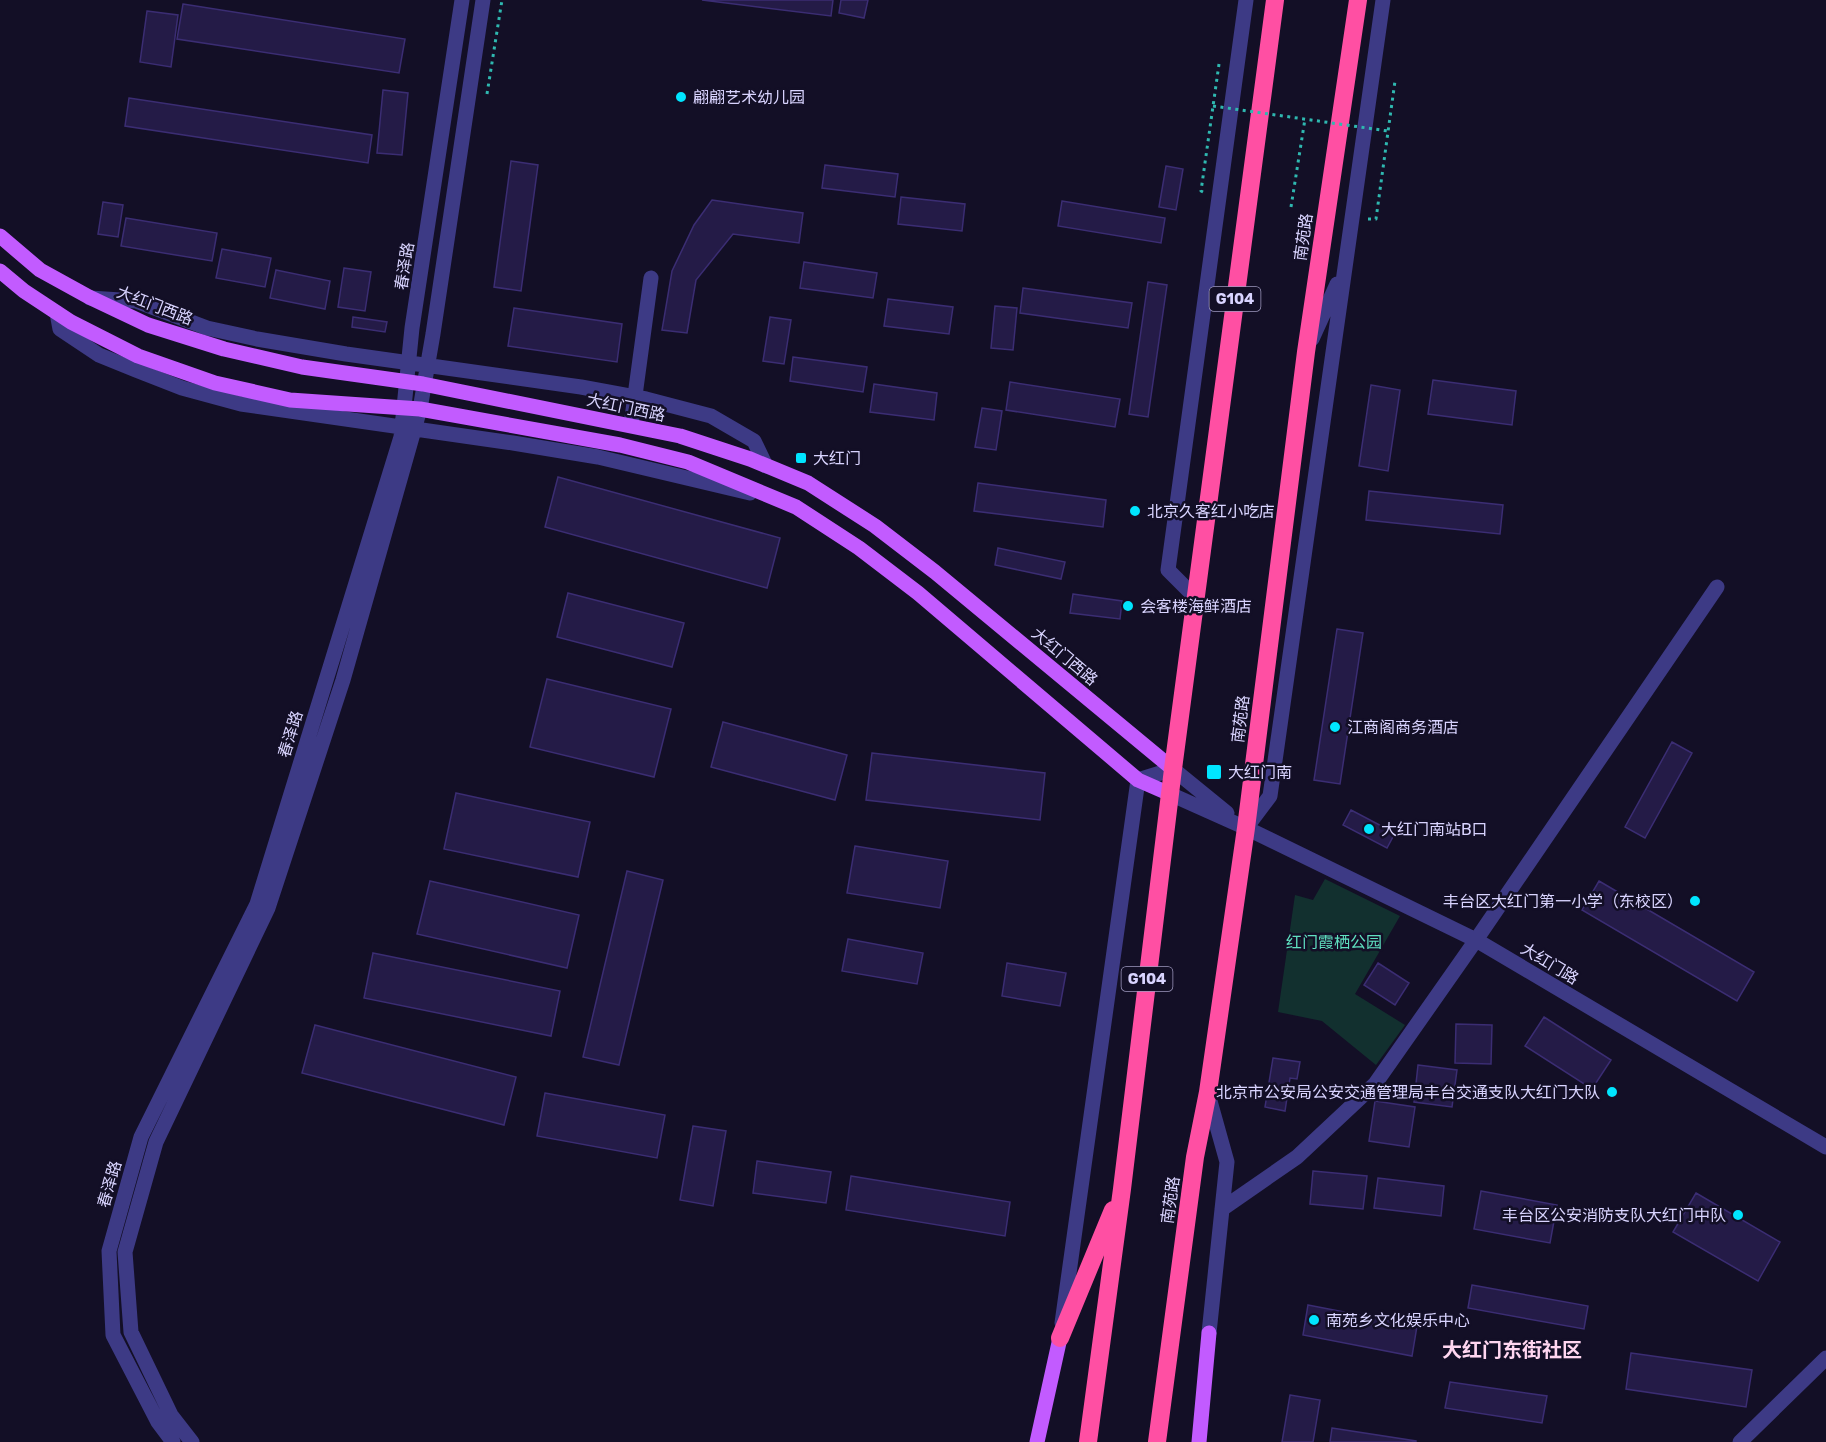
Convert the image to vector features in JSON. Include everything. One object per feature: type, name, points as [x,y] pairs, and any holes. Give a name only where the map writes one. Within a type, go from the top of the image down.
[{"type":"highway","name":"G104","points":[[1088,1442],[1122,1189],[1173,769],[1275,0]]},
{"type":"highway","name":"南苑路","points":[[1157,1442],[1195,1157],[1208,1092],[1246,828],[1306,352],[1358,0]]},
{"type":"highway","points":[[1059,1338],[1122,1189]]},
{"type":"main road","name":"大红门西路","points":[[0,236],[40,270],[89,297],[148,325],[224,349],[302,368],[423,384],[680,436],[808,483],[875,526],[935,572],[1173,769]]},
{"type":"main road","points":[[0,271],[24,291],[71,322],[138,356],[215,384],[290,400],[412,408],[620,445],[688,462],[796,507],[859,548],[918,593],[1138,780],[1170,794]]},
{"type":"main road","points":[[198,378],[208,395]]},
{"type":"main road","points":[[232,402],[250,391]]},
{"type":"main road","points":[[1199,1442],[1209,1333]]},
{"type":"main road","points":[[1037,1442],[1059,1338]]},
{"type":"street","name":"春泽路","points":[[412,408],[407,382],[412,328],[462,0]]},
{"type":"street","name":"春泽路","points":[[192,1442],[171,1415],[131,1332],[125,1252],[156,1142],[268,908],[343,680],[412,408],[423,384],[427,365],[435,325],[483,0]]},
{"type":"street","points":[[1196,598],[1168,570],[1246,0]]},
{"type":"street","points":[[1246,828],[1270,796],[1383,0]]},
{"type":"street","points":[[1306,352],[1344,268]]},
{"type":"street","points":[[631,426],[651,278]]},
{"type":"street","points":[[89,297],[136,301],[207,328],[257,339],[581,387],[711,416],[753,441],[766,466]]},
{"type":"street","points":[[57,313],[60,329],[99,355],[182,388],[232,402],[598,458],[776,499]]},
{"type":"street","name":"春泽路","points":[[173,1442],[158,1422],[112,1335],[109,1251],[141,1137],[256,904],[402,437],[408,428]]},
{"type":"street","points":[[1222,1209],[1297,1157],[1375,1084],[1717,586]]},
{"type":"street","points":[[1059,1338],[1138,780],[1173,769],[1246,828]]},
{"type":"street","points":[[1170,794],[1246,828]]},
{"type":"street","name":"大红门路","points":[[1246,828],[1476,940],[1826,1147]]},
{"type":"street","points":[[1208,1092],[1227,1162],[1209,1333]]},
{"type":"street","points":[[1740,1442],[1826,1359]]},
{"type":"path","points":[[1201,192],[1219,64]]},
{"type":"path","points":[[1376,219],[1395,81]]},
{"type":"path","points":[[1213,106],[1388,131]]},
{"type":"path","points":[[1291,207],[1305,119]]},
{"type":"green space","name":"红门霞栖公园","points":[[1325,879],[1400,916],[1355,994],[1405,1025],[1376,1065],[1322,1021],[1278,1012],[1295,895],[1313,900]]},
{"type":"building","points":[[702,0],[833,0],[831,16]]},
{"type":"building","points":[[841,0],[868,0],[864,18],[839,13]]},
{"type":"building","points":[[183,4],[405,39],[399,73],[177,39]]},
{"type":"building","points":[[147,11],[178,15],[171,67],[140,62]]},
{"type":"building","points":[[383,90],[408,93],[402,155],[377,153]]},
{"type":"building","points":[[129,98],[372,135],[368,163],[125,126]]},
{"type":"building","points":[[511,161],[538,165],[521,291],[494,287]]},
{"type":"building","points":[[825,165],[898,174],[895,197],[822,188]]},
{"type":"building","points":[[1166,166],[1183,169],[1176,210],[1159,207]]},
{"type":"building","points":[[901,197],[965,204],[962,231],[898,224]]},
{"type":"building","points":[[712,200],[803,213],[799,243],[733,234],[696,280],[687,333],[662,330],[672,271],[694,225]]},
{"type":"building","points":[[1062,201],[1165,218],[1161,243],[1058,226]]},
{"type":"building","points":[[103,202],[123,205],[118,237],[98,234]]},
{"type":"building","points":[[126,218],[217,233],[212,261],[121,246]]},
{"type":"building","points":[[222,249],[271,258],[265,287],[216,278]]},
{"type":"building","points":[[804,262],[877,273],[873,298],[800,288]]},
{"type":"building","points":[[344,268],[371,272],[365,311],[338,307]]},
{"type":"building","points":[[276,270],[330,281],[325,309],[270,298]]},
{"type":"building","points":[[1148,282],[1167,285],[1148,417],[1129,414]]},
{"type":"building","points":[[1023,288],[1132,303],[1128,328],[1020,313]]},
{"type":"building","points":[[888,299],[953,307],[949,334],[884,326]]},
{"type":"building","points":[[995,306],[1017,308],[1013,350],[991,348]]},
{"type":"building","points":[[514,308],[622,324],[617,362],[508,346]]},
{"type":"building","points":[[353,317],[387,322],[385,332],[352,327]]},
{"type":"building","points":[[770,317],[791,320],[784,364],[763,361]]},
{"type":"building","points":[[793,357],[867,367],[863,392],[790,381]]},
{"type":"building","points":[[1433,380],[1516,391],[1512,425],[1428,414]]},
{"type":"building","points":[[1010,382],[1120,399],[1115,427],[1006,410]]},
{"type":"building","points":[[874,384],[937,393],[934,420],[870,412]]},
{"type":"building","points":[[1371,385],[1400,390],[1388,471],[1359,466]]},
{"type":"building","points":[[982,408],[1002,411],[996,450],[975,447]]},
{"type":"building","points":[[558,477],[780,538],[767,588],[545,527]]},
{"type":"building","points":[[978,483],[1106,500],[1103,527],[974,511]]},
{"type":"building","points":[[1369,491],[1503,505],[1500,534],[1366,520]]},
{"type":"building","points":[[998,548],[1065,562],[1061,579],[995,565]]},
{"type":"building","points":[[568,593],[684,623],[672,667],[557,637]]},
{"type":"building","points":[[1073,594],[1122,601],[1120,619],[1070,613]]},
{"type":"building","points":[[1337,629],[1363,633],[1340,784],[1314,780]]},
{"type":"building","points":[[547,679],[671,709],[654,777],[530,747]]},
{"type":"building","points":[[723,722],[847,755],[835,800],[711,767]]},
{"type":"building","points":[[1672,742],[1692,753],[1645,838],[1625,827]]},
{"type":"building","points":[[872,753],[1045,773],[1040,820],[866,800]]},
{"type":"building","points":[[456,793],[590,822],[578,877],[444,849]]},
{"type":"building","name":"大红门南站B口","points":[[1351,810],[1395,833],[1387,848],[1343,825]]},
{"type":"building","points":[[855,846],[948,861],[940,908],[847,893]]},
{"type":"building","points":[[627,871],[663,880],[619,1065],[583,1057]]},
{"type":"building","points":[[430,881],[579,915],[567,968],[417,934]]},
{"type":"building","points":[[1599,881],[1754,972],[1737,1001],[1582,910]]},
{"type":"building","points":[[848,939],[923,953],[917,984],[842,971]]},
{"type":"building","points":[[373,953],[560,991],[551,1036],[364,998]]},
{"type":"building","points":[[1007,963],[1066,973],[1060,1006],[1002,996]]},
{"type":"building","points":[[1378,963],[1409,983],[1395,1005],[1364,985]]},
{"type":"building","points":[[1544,1017],[1611,1060],[1592,1089],[1525,1046]]},
{"type":"building","points":[[1456,1024],[1492,1025],[1491,1064],[1455,1063]]},
{"type":"building","points":[[315,1025],[516,1077],[504,1125],[302,1073]]},
{"type":"building","points":[[1273,1058],[1300,1062],[1297,1079],[1290,1078],[1285,1111],[1265,1107]]},
{"type":"building","points":[[1418,1065],[1457,1070],[1452,1107],[1414,1102]]},
{"type":"building","points":[[545,1093],[665,1115],[657,1158],[537,1136]]},
{"type":"building","points":[[1375,1101],[1415,1107],[1409,1147],[1369,1141]]},
{"type":"building","points":[[693,1126],[726,1131],[713,1206],[680,1200]]},
{"type":"building","points":[[757,1161],[831,1172],[826,1203],[753,1193]]},
{"type":"building","points":[[1313,1171],[1367,1176],[1363,1209],[1310,1204]]},
{"type":"building","points":[[851,1176],[1010,1202],[1005,1236],[846,1210]]},
{"type":"building","points":[[1378,1178],[1444,1186],[1441,1216],[1374,1208]]},
{"type":"building","points":[[1481,1191],[1557,1205],[1550,1243],[1474,1229]]},
{"type":"building","points":[[1696,1193],[1780,1242],[1758,1281],[1673,1232]]},
{"type":"building","points":[[1472,1285],[1588,1306],[1584,1329],[1468,1308]]},
{"type":"building","points":[[1308,1305],[1417,1326],[1412,1356],[1303,1335]]},
{"type":"building","points":[[1631,1353],[1752,1370],[1746,1407],[1626,1389]]},
{"type":"building","points":[[1450,1382],[1547,1396],[1542,1423],[1445,1408]]},
{"type":"building","points":[[1290,1395],[1320,1400],[1313,1442],[1282,1442]]},
{"type":"building","points":[[1332,1428],[1416,1441],[1416,1442],[1330,1442]]},
{"type":"place","name":"翩翩艺术幼儿园","points":[[681,97]]},
{"type":"place","name":"大红门","points":[[801,458]]},
{"type":"place","name":"北京久客红小吃店","points":[[1135,511]]},
{"type":"place","name":"会客楼海鲜酒店","points":[[1128,606]]},
{"type":"place","name":"江商阁商务酒店","points":[[1335,727]]},
{"type":"place","name":"大红门南","points":[[1214,772]]},
{"type":"place","name":"大红门南站B口","points":[[1369,829]]},
{"type":"place","name":"丰台区大红门第一小学（东校区）","points":[[1695,901]]},
{"type":"place","name":"北京市公安局公安交通管理局丰台交通支队大红门大队","points":[[1612,1092]]},
{"type":"place","name":"丰台区公安消防支队大红门中队","points":[[1738,1215]]},
{"type":"place","name":"南苑乡文化娱乐中心","points":[[1314,1320]]},
{"type":"district","name":"大红门东街社区","points":[[1512,1350]]}]
